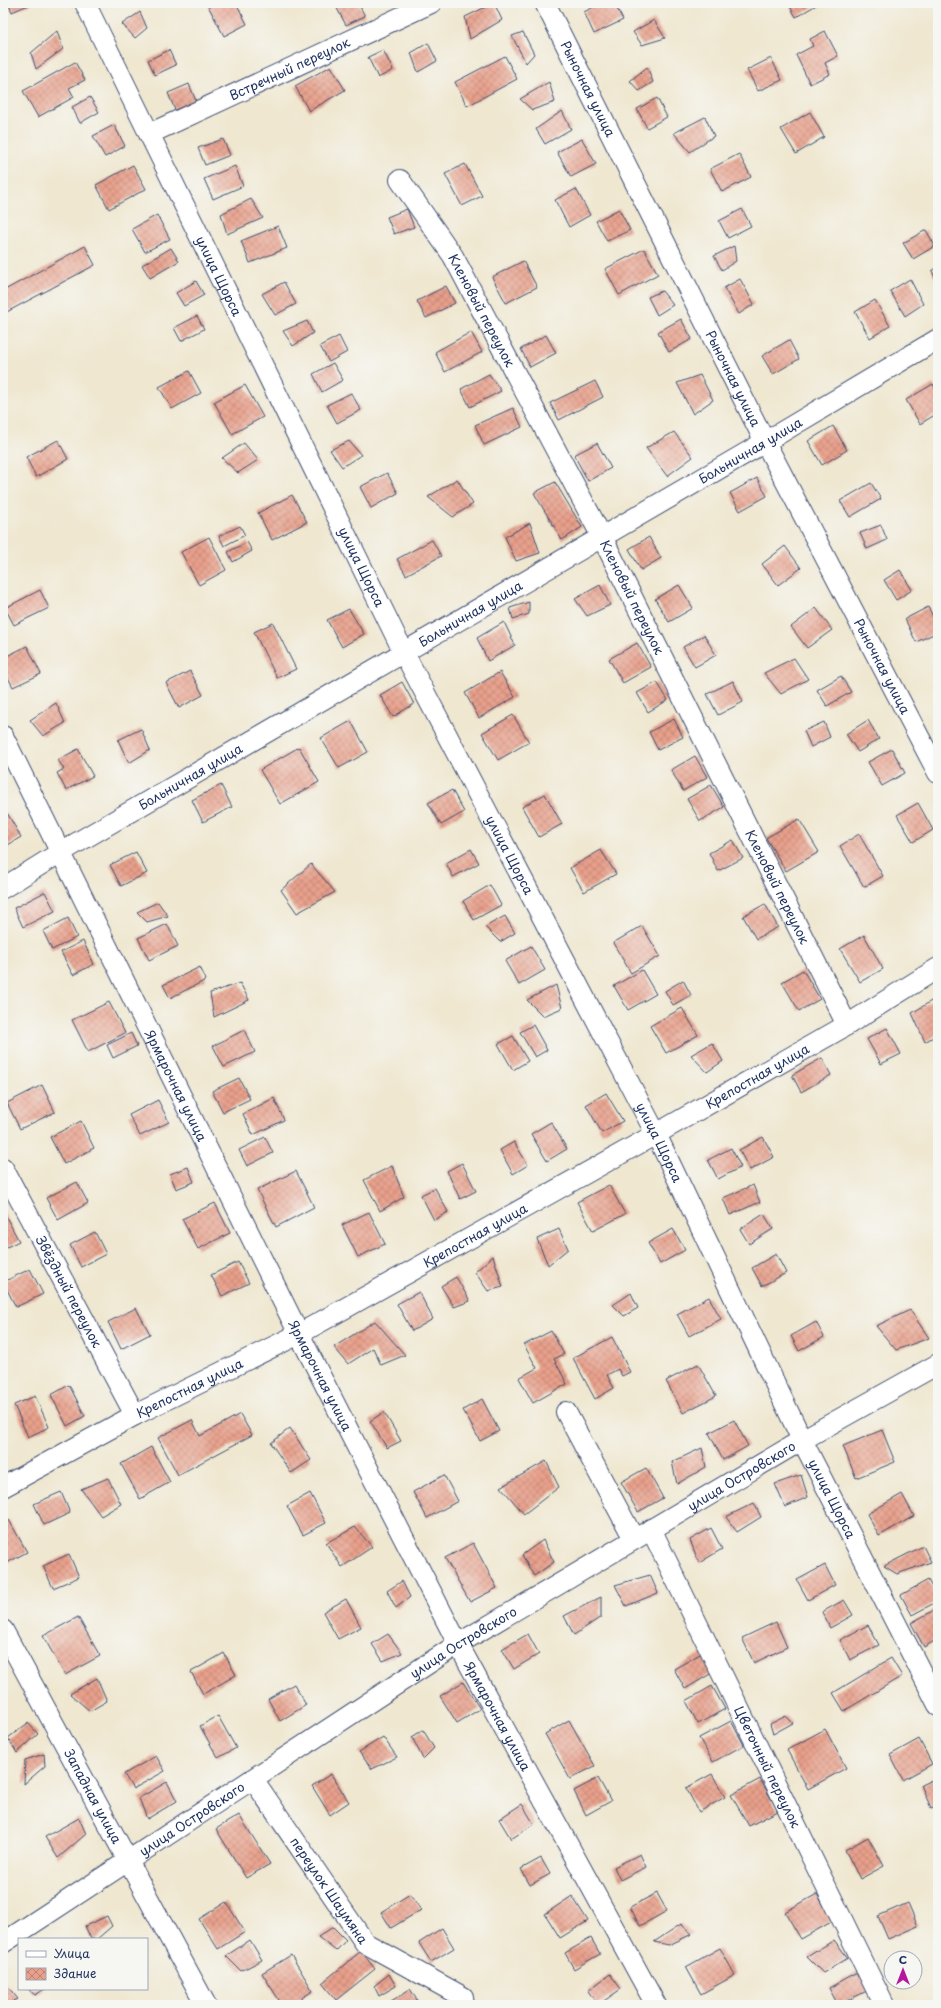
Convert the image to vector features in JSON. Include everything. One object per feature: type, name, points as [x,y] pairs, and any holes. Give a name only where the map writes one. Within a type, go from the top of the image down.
[{"type":"street","name":"улица Щорса","points":[[85,3],[404,652],[656,1134],[802,1440],[938,1705]]},
{"type":"street","name":"Встречный переулок","points":[[149,134],[431,3]]},
{"type":"street","name":"Рыночная улица","points":[[545,3],[765,442],[935,762]]},
{"type":"street","name":"Кленовый переулок","points":[[400,180],[453,256],[602,537],[847,1025]]},
{"type":"street","name":"Больничная улица","points":[[3,888],[61,852],[765,442],[938,339]]},
{"type":"street","name":"Ярмарочная улица","points":[[3,736],[299,1334],[458,1644],[656,2005]]},
{"type":"street","name":"Крепостная улица","points":[[3,1487],[135,1415],[299,1334],[847,1025],[938,968]]},
{"type":"street","name":"Звёздный переулок","points":[[3,1168],[135,1415]]},
{"type":"street","name":"улица Островского","points":[[3,1943],[458,1644],[802,1440],[938,1364]]},
{"type":"street","points":[[566,1412],[634,1539]]},
{"type":"street","name":"Цветочный переулок","points":[[651,1529],[884,2005]]},
{"type":"street","name":"Западная улица","points":[[3,1630],[206,2005]]},
{"type":"street","name":"переулок Шаумяна","points":[[252,1780],[365,1943],[463,1997],[464,2005]]},
{"type":"building","points":[[8,3],[33,3],[12,12]]},
{"type":"building","points":[[236,3],[247,24],[224,36],[207,4]]},
{"type":"building","points":[[334,3],[358,3],[365,16],[346,25]]},
{"type":"building","points":[[494,3],[502,20],[470,39],[465,17]]},
{"type":"building","points":[[602,3],[614,3],[623,20],[594,34],[584,12]]},
{"type":"building","points":[[788,3],[818,3],[818,4],[796,17]]},
{"type":"building","points":[[140,12],[147,28],[135,38],[122,24]]},
{"type":"building","points":[[654,20],[665,38],[642,45],[633,32]]},
{"type":"building","points":[[57,31],[63,49],[36,69],[31,53]]},
{"type":"building","points":[[825,31],[838,56],[825,63],[830,74],[810,84],[796,55],[813,46],[810,39]]},
{"type":"building","points":[[523,32],[534,54],[526,63],[512,36]]},
{"type":"building","points":[[428,43],[437,61],[418,72],[411,53]]},
{"type":"building","points":[[169,50],[176,65],[155,75],[148,60]]},
{"type":"building","points":[[383,50],[393,70],[378,78],[368,57]]},
{"type":"building","points":[[505,56],[517,79],[467,106],[455,82]]},
{"type":"building","points":[[771,58],[782,80],[758,91],[747,70]]},
{"type":"building","points":[[75,62],[85,80],[69,88],[74,97],[38,117],[23,91]]},
{"type":"building","points":[[331,66],[345,90],[309,111],[295,86]]},
{"type":"building","points":[[647,67],[653,82],[639,91],[630,81]]},
{"type":"building","points":[[549,82],[555,102],[532,110],[520,99]]},
{"type":"building","points":[[189,84],[196,101],[175,110],[168,93]]},
{"type":"building","points":[[90,97],[99,112],[80,123],[72,107]]},
{"type":"building","points":[[657,98],[667,117],[647,128],[637,109]]},
{"type":"building","points":[[562,111],[571,129],[545,144],[536,129]]},
{"type":"building","points":[[810,112],[824,137],[796,154],[781,129]]},
{"type":"building","points":[[705,117],[714,136],[690,152],[674,133]]},
{"type":"building","points":[[114,125],[125,146],[105,157],[93,136]]},
{"type":"building","points":[[223,139],[230,155],[205,165],[198,148]]},
{"type":"building","points":[[582,139],[596,164],[571,177],[557,152]]},
{"type":"building","points":[[739,154],[751,177],[722,192],[710,169]]},
{"type":"building","points":[[465,164],[482,196],[462,206],[445,174]]},
{"type":"building","points":[[133,165],[146,189],[109,209],[96,185]]},
{"type":"building","points":[[235,166],[243,186],[213,199],[204,179]]},
{"type":"building","points":[[576,189],[590,215],[569,227],[555,200]]},
{"type":"building","points":[[251,199],[263,218],[227,234],[221,214]]},
{"type":"building","points":[[407,209],[414,227],[394,234],[387,217]]},
{"type":"building","points":[[619,209],[630,230],[607,241],[596,221]]},
{"type":"building","points":[[742,209],[751,226],[728,238],[719,221]]},
{"type":"building","points":[[157,215],[170,239],[145,252],[132,229]]},
{"type":"building","points":[[278,226],[287,248],[250,263],[241,241]]},
{"type":"building","points":[[926,230],[935,246],[913,259],[903,243]]},
{"type":"building","points":[[85,246],[95,265],[3,314],[3,291]]},
{"type":"building","points":[[734,246],[736,261],[722,270],[714,256]]},
{"type":"building","points":[[171,248],[179,261],[150,278],[142,265]]},
{"type":"building","points":[[644,249],[658,274],[619,295],[605,269]]},
{"type":"building","points":[[523,261],[537,287],[506,303],[492,277]]},
{"type":"building","points":[[938,267],[938,284],[932,271]]},
{"type":"building","points":[[740,279],[754,304],[739,314],[724,288]]},
{"type":"building","points":[[910,279],[923,304],[905,316],[890,291]]},
{"type":"building","points":[[196,281],[204,295],[184,306],[176,293]]},
{"type":"building","points":[[284,282],[296,304],[275,315],[262,294]]},
{"type":"building","points":[[446,286],[455,303],[426,318],[417,301]]},
{"type":"building","points":[[662,291],[673,305],[657,315],[648,297]]},
{"type":"building","points":[[875,300],[890,326],[870,338],[855,312]]},
{"type":"building","points":[[197,316],[204,329],[181,341],[174,328]]},
{"type":"building","points":[[681,319],[692,339],[669,352],[658,332]]},
{"type":"building","points":[[307,321],[313,333],[293,346],[283,331]]},
{"type":"building","points":[[471,332],[482,352],[445,372],[435,352]]},
{"type":"building","points":[[546,335],[556,353],[530,367],[521,349]]},
{"type":"building","points":[[339,336],[347,352],[329,362],[320,346]]},
{"type":"building","points":[[789,340],[799,359],[773,374],[762,356]]},
{"type":"building","points":[[333,363],[343,380],[322,392],[313,374]]},
{"type":"building","points":[[189,371],[201,393],[172,409],[159,387]]},
{"type":"building","points":[[489,374],[501,391],[470,407],[461,389]]},
{"type":"building","points":[[700,375],[713,400],[693,414],[677,383]]},
{"type":"building","points":[[595,381],[603,397],[559,420],[550,403]]},
{"type":"building","points":[[933,384],[938,393],[938,413],[920,424],[906,400]]},
{"type":"building","points":[[245,385],[263,417],[232,434],[214,402]]},
{"type":"building","points":[[351,393],[361,410],[337,423],[327,405]]},
{"type":"building","points":[[513,408],[522,427],[484,445],[475,425]]},
{"type":"building","points":[[833,426],[847,450],[822,465],[808,441]]},
{"type":"building","points":[[674,432],[693,457],[667,476],[646,448]]},
{"type":"building","points":[[58,440],[68,459],[36,477],[26,457]]},
{"type":"building","points":[[349,441],[361,455],[342,467],[330,450]]},
{"type":"building","points":[[244,443],[258,460],[238,473],[222,458]]},
{"type":"building","points":[[597,443],[611,468],[588,481],[574,455]]},
{"type":"building","points":[[387,473],[398,493],[371,508],[360,487]]},
{"type":"building","points":[[757,478],[767,496],[740,511],[730,493]]},
{"type":"building","points":[[457,479],[473,504],[453,517],[428,497]]},
{"type":"building","points":[[555,482],[582,527],[562,540],[534,493]]},
{"type":"building","points":[[871,483],[881,499],[850,517],[840,501]]},
{"type":"building","points":[[292,495],[307,522],[272,540],[258,513]]},
{"type":"building","points":[[530,523],[540,553],[516,561],[505,537]]},
{"type":"building","points":[[881,525],[887,540],[867,549],[860,533]]},
{"type":"building","points":[[240,526],[245,535],[224,546],[219,536]]},
{"type":"building","points":[[209,537],[226,570],[199,585],[181,552]]},
{"type":"building","points":[[649,537],[661,558],[641,570],[629,549]]},
{"type":"building","points":[[432,540],[441,556],[406,575],[397,559]]},
{"type":"building","points":[[247,542],[252,551],[233,562],[228,552]]},
{"type":"building","points":[[785,546],[801,568],[778,585],[762,564]]},
{"type":"building","points":[[900,570],[912,590],[896,600],[884,580]]},
{"type":"building","points":[[600,585],[610,605],[587,616],[575,599]]},
{"type":"building","points":[[679,585],[693,608],[669,622],[655,599]]},
{"type":"building","points":[[40,590],[49,608],[14,625],[5,608]]},
{"type":"building","points":[[529,602],[529,614],[513,619],[510,608]]},
{"type":"building","points":[[928,607],[938,626],[938,632],[916,642],[905,619]]},
{"type":"building","points":[[816,608],[832,630],[807,648],[791,627]]},
{"type":"building","points":[[349,609],[364,634],[342,647],[327,620]]},
{"type":"building","points":[[504,622],[515,645],[488,661],[477,638]]},
{"type":"building","points":[[273,623],[296,669],[277,678],[254,632]]},
{"type":"building","points":[[704,635],[716,655],[695,667],[683,647]]},
{"type":"building","points":[[637,643],[651,667],[623,683],[609,659]]},
{"type":"building","points":[[27,646],[41,674],[13,687],[3,668],[3,658]]},
{"type":"building","points":[[794,658],[808,679],[781,694],[764,673]]},
{"type":"building","points":[[190,671],[203,695],[179,708],[166,683]]},
{"type":"building","points":[[500,672],[515,697],[479,718],[465,693]]},
{"type":"building","points":[[841,676],[851,692],[827,706],[817,690]]},
{"type":"building","points":[[733,681],[743,702],[718,715],[707,694]]},
{"type":"building","points":[[402,682],[414,704],[393,717],[380,695]]},
{"type":"building","points":[[657,682],[668,700],[648,712],[637,693]]},
{"type":"building","points":[[56,703],[65,723],[43,736],[30,720]]},
{"type":"building","points":[[513,715],[529,742],[498,760],[482,733]]},
{"type":"building","points":[[674,719],[683,737],[658,750],[649,732]]},
{"type":"building","points":[[868,720],[879,739],[858,752],[846,734]]},
{"type":"building","points":[[351,721],[368,752],[339,768],[321,738]]},
{"type":"building","points":[[824,722],[830,737],[811,747],[804,731]]},
{"type":"building","points":[[141,729],[150,750],[129,763],[118,740]]},
{"type":"building","points":[[299,747],[319,782],[280,804],[260,770]]},
{"type":"building","points":[[78,749],[93,776],[66,790],[57,773],[64,769],[58,760]]},
{"type":"building","points":[[892,749],[905,773],[882,786],[868,762]]},
{"type":"building","points":[[695,756],[707,777],[683,791],[671,770]]},
{"type":"building","points":[[221,785],[232,807],[203,822],[192,800]]},
{"type":"building","points":[[711,785],[724,807],[700,821],[687,799]]},
{"type":"building","points":[[452,790],[464,812],[441,825],[428,803]]},
{"type":"building","points":[[545,794],[562,824],[539,837],[522,807]]},
{"type":"building","points":[[918,803],[933,830],[913,842],[897,815]]},
{"type":"building","points":[[7,813],[21,837],[3,848],[3,815]]},
{"type":"building","points":[[799,819],[819,852],[786,871],[766,838]]},
{"type":"building","points":[[859,834],[883,876],[864,887],[840,846]]},
{"type":"building","points":[[733,840],[743,858],[718,871],[709,853]]},
{"type":"building","points":[[471,849],[479,863],[453,877],[446,863]]},
{"type":"building","points":[[601,850],[616,874],[584,892],[570,868]]},
{"type":"building","points":[[136,852],[147,873],[121,886],[110,865]]},
{"type":"building","points":[[311,864],[335,892],[297,913],[281,890]]},
{"type":"building","points":[[490,885],[501,905],[474,920],[463,901]]},
{"type":"building","points":[[45,892],[55,911],[23,927],[14,908]]},
{"type":"building","points":[[158,902],[168,916],[147,922],[137,912]]},
{"type":"building","points":[[765,904],[778,927],[756,939],[743,916]]},
{"type":"building","points":[[505,916],[515,933],[500,942],[485,927]]},
{"type":"building","points":[[68,918],[77,937],[52,950],[43,931]]},
{"type":"building","points":[[167,924],[178,946],[149,960],[138,938]]},
{"type":"building","points":[[642,926],[660,956],[631,973],[613,943]]},
{"type":"building","points":[[864,935],[883,969],[860,982],[840,949]]},
{"type":"building","points":[[83,941],[94,964],[73,975],[61,952]]},
{"type":"building","points":[[531,946],[545,970],[519,985],[505,961]]},
{"type":"building","points":[[200,967],[206,980],[170,998],[163,985]]},
{"type":"building","points":[[642,970],[656,994],[628,1010],[614,986]]},
{"type":"building","points":[[803,970],[820,999],[799,1011],[782,982]]},
{"type":"building","points":[[683,980],[691,995],[673,1005],[665,991]]},
{"type":"building","points":[[240,983],[249,1000],[214,1017],[210,993]]},
{"type":"building","points":[[556,985],[562,1008],[543,1016],[527,1000]]},
{"type":"building","points":[[936,998],[938,1003],[938,1034],[925,1042],[912,1013]]},
{"type":"building","points":[[109,1002],[125,1033],[88,1052],[72,1020]]},
{"type":"building","points":[[682,1008],[698,1035],[666,1053],[650,1026]]},
{"type":"building","points":[[533,1025],[547,1050],[535,1057],[520,1032]]},
{"type":"building","points":[[887,1028],[901,1054],[881,1064],[867,1039]]},
{"type":"building","points":[[244,1030],[255,1052],[224,1067],[213,1046]]},
{"type":"building","points":[[131,1033],[137,1046],[113,1058],[107,1045]]},
{"type":"building","points":[[513,1036],[528,1061],[513,1070],[498,1044]]},
{"type":"building","points":[[712,1043],[723,1061],[707,1072],[691,1055]]},
{"type":"building","points":[[822,1058],[831,1075],[801,1092],[792,1075]]},
{"type":"building","points":[[239,1078],[250,1099],[223,1112],[212,1091]]},
{"type":"building","points":[[42,1085],[55,1112],[20,1129],[7,1103]]},
{"type":"building","points":[[606,1093],[623,1121],[602,1133],[586,1105]]},
{"type":"building","points":[[274,1098],[284,1120],[253,1135],[243,1114]]},
{"type":"building","points":[[158,1100],[169,1122],[140,1136],[129,1115]]},
{"type":"building","points":[[81,1121],[94,1148],[64,1164],[50,1137]]},
{"type":"building","points":[[551,1122],[567,1149],[547,1161],[531,1134]]},
{"type":"building","points":[[265,1137],[273,1153],[247,1166],[239,1150]]},
{"type":"building","points":[[763,1137],[774,1157],[750,1170],[739,1150]]},
{"type":"building","points":[[514,1142],[528,1165],[513,1174],[500,1150]]},
{"type":"building","points":[[731,1148],[741,1167],[718,1179],[708,1160]]},
{"type":"building","points":[[462,1163],[476,1191],[460,1199],[447,1171]]},
{"type":"building","points":[[392,1166],[404,1197],[380,1211],[364,1180]]},
{"type":"building","points":[[188,1167],[194,1182],[176,1189],[170,1174]]},
{"type":"building","points":[[296,1171],[314,1207],[276,1227],[257,1190]]},
{"type":"building","points":[[77,1182],[88,1203],[58,1220],[46,1198]]},
{"type":"building","points":[[609,1185],[625,1214],[593,1231],[577,1202]]},
{"type":"building","points":[[753,1185],[760,1202],[730,1215],[723,1198]]},
{"type":"building","points":[[435,1188],[448,1212],[434,1220],[421,1195]]},
{"type":"building","points":[[215,1203],[230,1233],[198,1249],[182,1219]]},
{"type":"building","points":[[3,1211],[19,1241],[3,1249]]},
{"type":"building","points":[[369,1212],[385,1244],[358,1257],[342,1225]]},
{"type":"building","points":[[764,1214],[773,1229],[749,1244],[740,1229]]},
{"type":"building","points":[[559,1229],[568,1249],[548,1265],[537,1239]]},
{"type":"building","points":[[673,1229],[685,1250],[660,1264],[648,1243]]},
{"type":"building","points":[[95,1232],[106,1254],[81,1267],[70,1245]]},
{"type":"building","points":[[776,1254],[786,1273],[762,1286],[752,1268]]},
{"type":"building","points":[[493,1256],[503,1287],[488,1291],[475,1272]]},
{"type":"building","points":[[238,1262],[249,1283],[222,1296],[211,1275]]},
{"type":"building","points":[[30,1269],[43,1294],[16,1307],[3,1282]]},
{"type":"building","points":[[456,1277],[470,1301],[454,1307],[441,1286]]},
{"type":"building","points":[[419,1292],[433,1319],[412,1331],[397,1304]]},
{"type":"building","points":[[631,1293],[638,1308],[624,1316],[613,1305]]},
{"type":"building","points":[[709,1297],[721,1319],[689,1336],[677,1314]]},
{"type":"building","points":[[136,1308],[150,1334],[121,1349],[108,1322]]},
{"type":"building","points":[[910,1310],[929,1338],[896,1350],[876,1326]]},
{"type":"building","points":[[375,1321],[405,1355],[381,1365],[373,1348],[348,1364],[334,1347]]},
{"type":"building","points":[[816,1322],[824,1337],[799,1351],[791,1336]]},
{"type":"building","points":[[551,1331],[564,1354],[554,1359],[567,1384],[533,1403],[519,1378],[537,1368],[524,1345]]},
{"type":"building","points":[[612,1337],[630,1372],[622,1376],[618,1369],[607,1375],[614,1388],[595,1399],[573,1358]]},
{"type":"building","points":[[698,1364],[716,1396],[683,1413],[666,1381]]},
{"type":"building","points":[[69,1385],[85,1416],[67,1426],[51,1395]]},
{"type":"building","points":[[35,1396],[49,1427],[28,1437],[14,1405]]},
{"type":"building","points":[[482,1399],[499,1431],[480,1441],[463,1410]]},
{"type":"building","points":[[384,1412],[401,1441],[387,1448],[370,1421]]},
{"type":"building","points":[[240,1414],[252,1435],[178,1475],[158,1438],[192,1420],[200,1436]]},
{"type":"building","points":[[734,1420],[748,1446],[723,1460],[709,1433]]},
{"type":"building","points":[[290,1428],[311,1460],[291,1473],[271,1443]]},
{"type":"building","points":[[882,1430],[895,1462],[856,1478],[843,1446]]},
{"type":"building","points":[[151,1447],[170,1482],[140,1499],[121,1464]]},
{"type":"building","points":[[702,1448],[706,1467],[677,1484],[672,1462]]},
{"type":"building","points":[[546,1461],[559,1487],[524,1514],[501,1487]]},
{"type":"building","points":[[646,1468],[663,1498],[638,1512],[621,1482]]},
{"type":"building","points":[[444,1475],[458,1501],[427,1518],[413,1492]]},
{"type":"building","points":[[801,1475],[808,1497],[785,1507],[775,1484]]},
{"type":"building","points":[[108,1478],[121,1504],[101,1516],[81,1489]]},
{"type":"building","points":[[61,1492],[70,1513],[44,1525],[34,1504]]},
{"type":"building","points":[[310,1493],[326,1523],[303,1535],[287,1506]]},
{"type":"building","points":[[902,1494],[914,1516],[879,1536],[867,1514]]},
{"type":"building","points":[[754,1503],[761,1517],[737,1532],[726,1517]]},
{"type":"building","points":[[9,1520],[27,1552],[5,1564],[3,1560],[3,1523]]},
{"type":"building","points":[[355,1527],[372,1547],[342,1567],[326,1543]]},
{"type":"building","points":[[711,1528],[722,1549],[699,1563],[690,1540]]},
{"type":"building","points":[[543,1540],[554,1562],[534,1576],[522,1555]]},
{"type":"building","points":[[473,1543],[497,1588],[470,1602],[445,1558]]},
{"type":"building","points":[[923,1546],[931,1562],[897,1574],[884,1566]]},
{"type":"building","points":[[69,1554],[79,1577],[53,1588],[43,1566]]},
{"type":"building","points":[[825,1565],[835,1585],[808,1600],[797,1580]]},
{"type":"building","points":[[650,1575],[658,1593],[626,1606],[615,1585]]},
{"type":"building","points":[[928,1580],[938,1598],[938,1601],[912,1615],[901,1595]]},
{"type":"building","points":[[402,1581],[410,1597],[396,1608],[387,1591]]},
{"type":"building","points":[[601,1597],[601,1617],[574,1635],[564,1616]]},
{"type":"building","points":[[346,1599],[361,1627],[338,1639],[323,1612]]},
{"type":"building","points":[[844,1600],[853,1615],[830,1628],[822,1612]]},
{"type":"building","points":[[938,1608],[938,1639],[924,1647],[911,1623]]},
{"type":"building","points":[[78,1617],[100,1656],[65,1675],[43,1636]]},
{"type":"building","points":[[776,1622],[787,1647],[754,1663],[742,1638]]},
{"type":"building","points":[[868,1625],[879,1645],[850,1660],[840,1640]]},
{"type":"building","points":[[388,1634],[402,1653],[383,1661],[372,1644]]},
{"type":"building","points":[[528,1634],[539,1654],[514,1669],[502,1649]]},
{"type":"building","points":[[224,1653],[236,1675],[203,1694],[191,1672]]},
{"type":"building","points":[[702,1653],[712,1673],[685,1689],[674,1669]]},
{"type":"building","points":[[891,1658],[902,1676],[844,1711],[833,1693]]},
{"type":"building","points":[[97,1678],[107,1701],[90,1711],[70,1694]]},
{"type":"building","points":[[463,1682],[480,1709],[457,1723],[440,1696]]},
{"type":"building","points":[[294,1684],[306,1705],[280,1721],[268,1699]]},
{"type":"building","points":[[712,1686],[725,1709],[698,1724],[686,1701]]},
{"type":"building","points":[[218,1716],[236,1748],[218,1758],[200,1726]]},
{"type":"building","points":[[786,1716],[793,1723],[773,1734],[770,1724]]},
{"type":"building","points":[[569,1720],[595,1766],[570,1779],[545,1734]]},
{"type":"building","points":[[731,1721],[744,1745],[713,1762],[699,1738]]},
{"type":"building","points":[[28,1723],[38,1734],[17,1753],[8,1738]]},
{"type":"building","points":[[825,1729],[846,1768],[808,1789],[787,1750]]},
{"type":"building","points":[[423,1730],[434,1748],[423,1759],[412,1737]]},
{"type":"building","points":[[383,1737],[397,1757],[372,1769],[359,1752]]},
{"type":"building","points":[[919,1739],[932,1764],[903,1780],[890,1755]]},
{"type":"building","points":[[44,1754],[45,1766],[24,1784],[25,1760]]},
{"type":"building","points":[[156,1756],[165,1771],[133,1789],[124,1774]]},
{"type":"building","points":[[331,1774],[349,1802],[330,1815],[312,1786]]},
{"type":"building","points":[[712,1774],[725,1797],[699,1812],[686,1788]]},
{"type":"building","points":[[938,1777],[938,1805],[931,1808],[921,1785]]},
{"type":"building","points":[[598,1778],[611,1801],[586,1815],[574,1791]]},
{"type":"building","points":[[760,1779],[778,1811],[749,1826],[731,1795]]},
{"type":"building","points":[[167,1782],[177,1801],[147,1819],[139,1798]]},
{"type":"building","points":[[522,1804],[534,1824],[511,1839],[499,1819]]},
{"type":"building","points":[[239,1815],[270,1864],[246,1878],[216,1829]]},
{"type":"building","points":[[79,1818],[86,1834],[58,1858],[45,1837]]},
{"type":"building","points":[[868,1837],[884,1866],[860,1879],[845,1850]]},
{"type":"building","points":[[640,1854],[646,1867],[620,1880],[614,1867]]},
{"type":"building","points":[[541,1858],[550,1874],[530,1885],[521,1869]]},
{"type":"building","points":[[657,1893],[667,1911],[640,1926],[630,1907]]},
{"type":"building","points":[[410,1894],[421,1910],[391,1928],[381,1912]]},
{"type":"building","points":[[817,1894],[833,1921],[801,1939],[785,1912]]},
{"type":"building","points":[[572,1896],[588,1921],[560,1938],[545,1914]]},
{"type":"building","points":[[226,1902],[245,1932],[218,1949],[199,1919]]},
{"type":"building","points":[[908,1903],[918,1926],[888,1939],[878,1916]]},
{"type":"building","points":[[107,1916],[112,1926],[98,1938],[91,1938],[85,1926]]},
{"type":"building","points":[[681,1924],[692,1934],[669,1945],[654,1942]]},
{"type":"building","points":[[333,1927],[346,1940],[336,1951],[318,1937]]},
{"type":"building","points":[[442,1928],[454,1948],[431,1962],[419,1943]]},
{"type":"building","points":[[591,1938],[600,1954],[574,1969],[565,1953]]},
{"type":"building","points":[[250,1940],[262,1960],[241,1971],[226,1956]]},
{"type":"building","points":[[834,1940],[848,1958],[823,1973],[807,1957]]},
{"type":"building","points":[[720,1948],[735,1975],[701,1994],[686,1967]]},
{"type":"building","points":[[361,1951],[375,1969],[336,2000],[322,1983]]},
{"type":"building","points":[[291,1955],[313,1991],[290,2005],[282,2005],[262,1973]]},
{"type":"building","points":[[859,1971],[869,1990],[838,2005],[829,1988]]},
{"type":"building","points":[[389,1974],[396,1986],[379,1996],[374,1986]]},
{"type":"building","points":[[610,1974],[621,1989],[598,2005],[588,1991]]},
{"type":"building","points":[[3,1981],[18,1999],[7,2004],[3,2001]]},
{"type":"building","points":[[410,1989],[420,2005],[385,2005]]},
{"type":"building","points":[[29,1990],[43,1990],[35,1995]]}]
